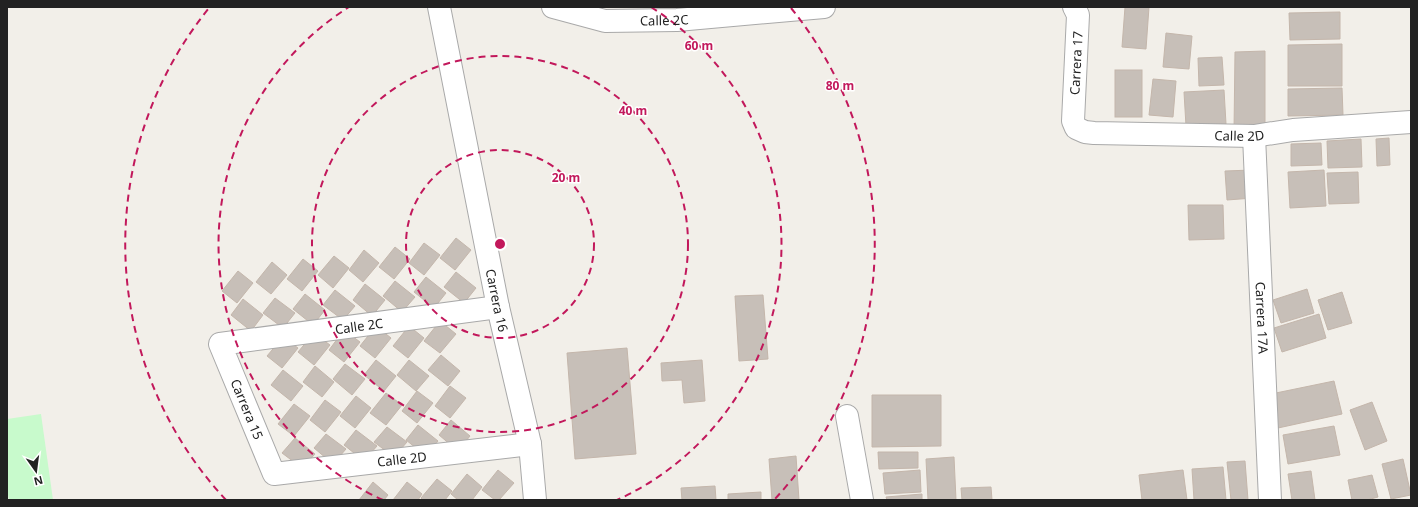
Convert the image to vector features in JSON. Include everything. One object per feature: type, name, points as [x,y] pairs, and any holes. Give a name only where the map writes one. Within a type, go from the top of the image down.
[{"type":"street","name":"Carrera 16","points":[[439,7],[498,307],[530,444],[535,500]]},
{"type":"street","name":"Calle 2C","points":[[553,7],[605,20],[677,20],[824,7]]},
{"type":"street","name":"Carrera 17","points":[[1073,121],[1078,15],[1074,7]]},
{"type":"street","name":"Calle 2D","points":[[1073,121],[1076,128],[1085,132],[1094,133],[1254,136],[1293,130],[1411,122]]},
{"type":"street","name":"Carrera 17A","points":[[1254,136],[1270,500]]},
{"type":"street","name":"Calle 2C","points":[[220,344],[498,307]]},
{"type":"street","name":"Carrera 15","points":[[220,344],[274,474]]},
{"type":"street","points":[[847,416],[862,500]]},
{"type":"street","name":"Calle 2D","points":[[274,474],[530,444]]},
{"type":"green space","points":[[41,414],[53,500],[9,500],[7,489],[7,419]]},
{"type":"building","points":[[1125,7],[1149,7],[1146,49],[1122,47]]},
{"type":"building","points":[[1340,12],[1340,39],[1290,40],[1289,13]]},
{"type":"building","points":[[1166,33],[1192,36],[1189,69],[1163,67]]},
{"type":"building","points":[[1342,44],[1342,86],[1288,86],[1288,45]]},
{"type":"building","points":[[1265,51],[1265,132],[1234,131],[1235,52]]},
{"type":"building","points":[[1222,57],[1224,85],[1199,86],[1198,58]]},
{"type":"building","points":[[1115,70],[1142,70],[1142,117],[1115,117]]},
{"type":"building","points":[[1153,79],[1176,81],[1173,117],[1149,115]]},
{"type":"building","points":[[1342,88],[1343,115],[1288,116],[1288,89]]},
{"type":"building","points":[[1224,90],[1226,124],[1186,126],[1184,92]]},
{"type":"building","points":[[1389,138],[1390,165],[1377,166],[1376,139]]},
{"type":"building","points":[[1361,139],[1362,167],[1328,168],[1327,141]]},
{"type":"building","points":[[1321,143],[1322,165],[1291,166],[1291,144]]},
{"type":"building","points":[[1252,170],[1253,198],[1227,200],[1225,171]]},
{"type":"building","points":[[1324,170],[1326,206],[1290,208],[1288,172]]},
{"type":"building","points":[[1358,172],[1359,203],[1329,204],[1327,173]]},
{"type":"building","points":[[1188,205],[1223,205],[1224,239],[1189,240]]},
{"type":"building","points":[[456,238],[471,250],[455,270],[440,258]]},
{"type":"building","points":[[424,243],[440,255],[424,275],[409,263]]},
{"type":"building","points":[[395,247],[410,259],[394,279],[379,267]]},
{"type":"building","points":[[364,250],[379,263],[363,282],[349,270]]},
{"type":"building","points":[[334,256],[349,268],[333,288],[318,275]]},
{"type":"building","points":[[303,259],[318,271],[302,291],[287,279]]},
{"type":"building","points":[[272,262],[287,275],[271,294],[256,282]]},
{"type":"building","points":[[238,271],[253,283],[237,303],[222,291]]},
{"type":"building","points":[[456,272],[476,288],[464,303],[444,287]]},
{"type":"building","points":[[426,277],[446,293],[434,308],[414,292]]},
{"type":"building","points":[[395,281],[415,297],[402,312],[383,296]]},
{"type":"building","points":[[365,284],[385,300],[372,316],[353,300]]},
{"type":"building","points":[[1307,289],[1314,313],[1281,323],[1273,300]]},
{"type":"building","points":[[335,290],[355,306],[343,320],[323,305]]},
{"type":"building","points":[[1342,292],[1352,323],[1328,330],[1318,300]]},
{"type":"building","points":[[305,294],[325,310],[313,325],[293,309]]},
{"type":"building","points":[[763,295],[768,359],[739,361],[735,296]]},
{"type":"building","points":[[275,298],[295,313],[283,328],[263,313]]},
{"type":"building","points":[[243,299],[263,315],[251,331],[231,315]]},
{"type":"building","points":[[1319,314],[1326,338],[1282,352],[1274,328]]},
{"type":"building","points":[[440,321],[456,334],[440,353],[424,341]]},
{"type":"building","points":[[376,326],[391,338],[375,358],[360,346]]},
{"type":"building","points":[[409,326],[424,338],[408,358],[393,346]]},
{"type":"building","points":[[344,330],[360,342],[344,362],[329,350]]},
{"type":"building","points":[[314,333],[330,345],[314,365],[298,352]]},
{"type":"building","points":[[283,337],[298,348],[282,368],[267,356]]},
{"type":"building","points":[[627,348],[636,454],[575,459],[567,353]]},
{"type":"building","points":[[441,355],[460,371],[448,386],[428,370]]},
{"type":"building","points":[[376,360],[396,376],[384,391],[364,375]]},
{"type":"building","points":[[409,360],[429,376],[416,391],[397,375]]},
{"type":"building","points":[[702,360],[705,401],[684,403],[682,380],[662,381],[661,363]]},
{"type":"building","points":[[345,364],[365,379],[352,395],[333,379]]},
{"type":"building","points":[[315,366],[334,382],[322,397],[303,382]]},
{"type":"building","points":[[283,370],[303,386],[291,401],[271,385]]},
{"type":"building","points":[[1334,381],[1342,414],[1278,428],[1271,394]]},
{"type":"building","points":[[450,386],[466,398],[450,418],[435,406]]},
{"type":"building","points":[[417,391],[433,403],[417,423],[402,411]]},
{"type":"building","points":[[386,393],[402,405],[386,425],[370,413]]},
{"type":"building","points":[[872,395],[941,395],[941,446],[872,447]]},
{"type":"building","points":[[356,396],[371,408],[355,428],[340,416]]},
{"type":"building","points":[[325,400],[341,412],[325,432],[310,420]]},
{"type":"building","points":[[1372,402],[1387,441],[1365,450],[1350,410]]},
{"type":"building","points":[[294,404],[310,416],[294,436],[278,424]]},
{"type":"building","points":[[451,420],[470,436],[458,451],[439,435]]},
{"type":"building","points":[[418,425],[438,441],[426,456],[406,440]]},
{"type":"building","points":[[1334,426],[1340,455],[1288,464],[1283,435]]},
{"type":"building","points":[[387,427],[407,442],[394,457],[374,442]]},
{"type":"building","points":[[356,430],[377,446],[364,461],[344,445]]},
{"type":"building","points":[[326,434],[346,449],[333,464],[314,448]]},
{"type":"building","points":[[295,438],[315,454],[302,468],[282,453]]},
{"type":"building","points":[[878,452],[918,452],[918,468],[879,469]]},
{"type":"building","points":[[796,456],[799,500],[772,500],[769,459]]},
{"type":"building","points":[[954,457],[956,500],[928,500],[926,459]]},
{"type":"building","points":[[1403,459],[1411,495],[1391,499],[1382,464]]},
{"type":"building","points":[[1245,461],[1248,500],[1231,500],[1227,462]]},
{"type":"building","points":[[1223,467],[1226,500],[1194,500],[1192,469]]},
{"type":"building","points":[[498,470],[514,483],[499,500],[495,500],[482,490]]},
{"type":"building","points":[[920,470],[921,492],[885,494],[883,473]]},
{"type":"building","points":[[1183,470],[1187,500],[1142,500],[1139,475]]},
{"type":"building","points":[[1311,471],[1315,500],[1292,500],[1288,474]]},
{"type":"building","points":[[467,474],[482,487],[472,500],[458,500],[451,494]]},
{"type":"building","points":[[1372,475],[1378,497],[1367,500],[1352,500],[1348,480]]},
{"type":"building","points":[[437,479],[452,491],[445,500],[423,500],[421,498]]},
{"type":"building","points":[[373,482],[388,495],[384,500],[359,500]]},
{"type":"building","points":[[407,482],[422,494],[418,500],[393,500]]},
{"type":"building","points":[[715,486],[716,500],[682,500],[681,488]]},
{"type":"building","points":[[991,487],[992,500],[962,500],[961,488]]},
{"type":"building","points":[[761,492],[761,500],[728,500],[728,494]]},
{"type":"building","points":[[922,494],[922,500],[887,500],[886,497]]}]
